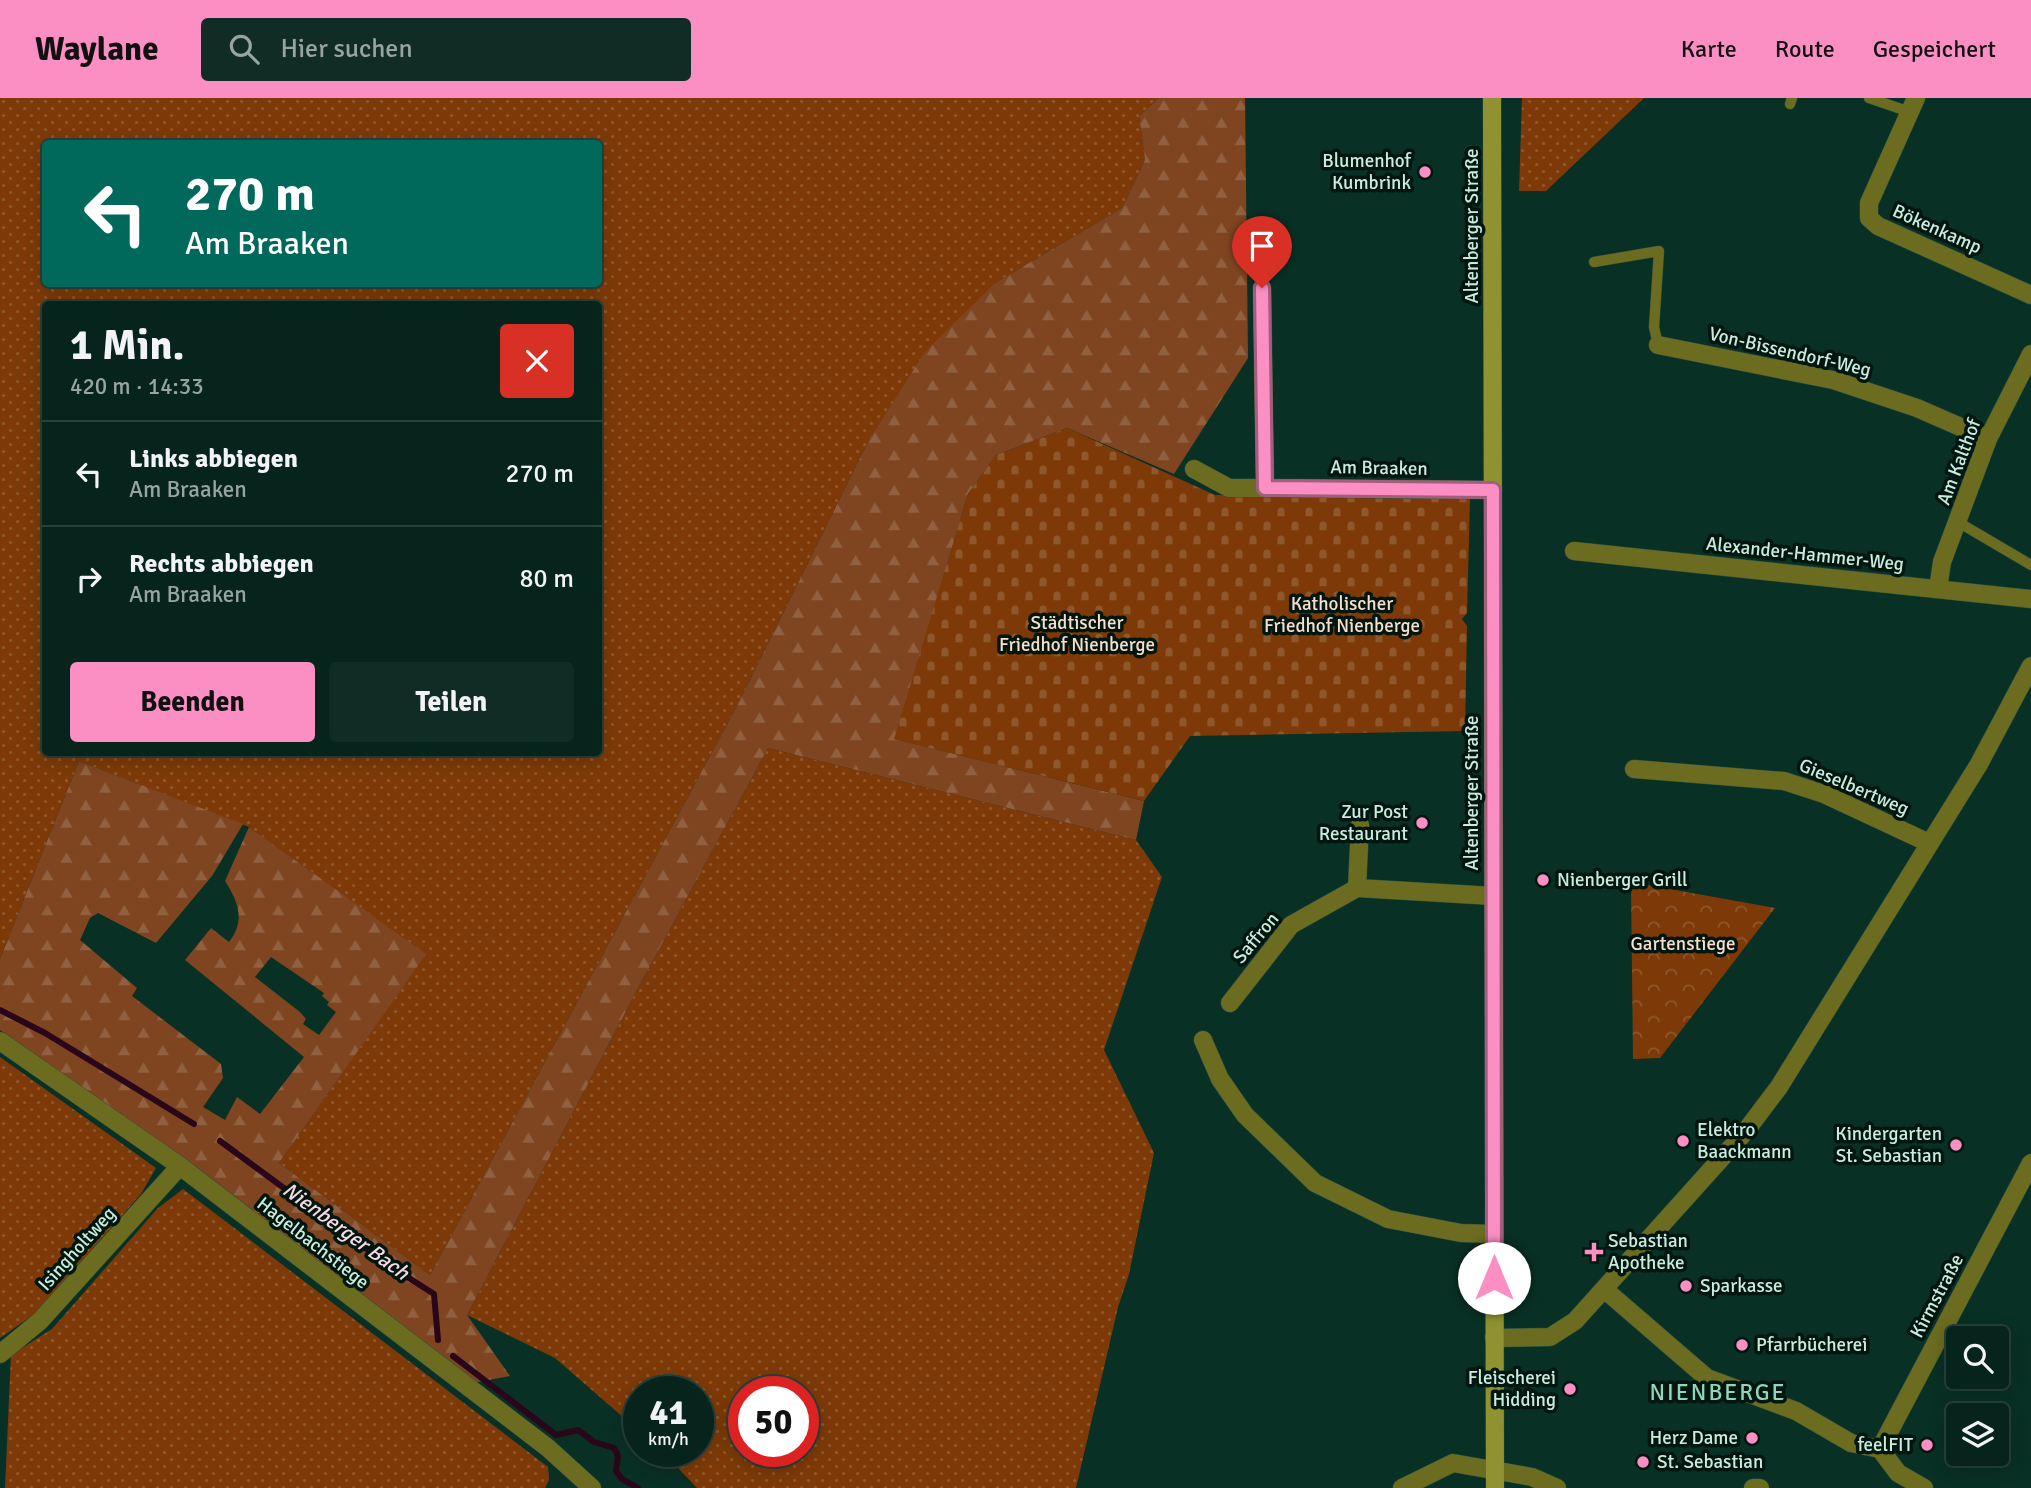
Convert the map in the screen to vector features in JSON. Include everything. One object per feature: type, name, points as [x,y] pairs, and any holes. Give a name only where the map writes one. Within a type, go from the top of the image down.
[{"type":"main road","name":"Altenberger Straße","points":[[1492,98],[1494,1479]]},
{"type":"street","name":"Bökenkamp","points":[[1913,105],[1869,203],[1869,218],[1878,226],[2031,295]]},
{"type":"street","points":[[1262,288],[1265,488]]},
{"type":"street","name":"Von-Bissendorf-Weg","points":[[1658,345],[1833,380],[1897,400],[1988,439]]},
{"type":"street","name":"Am Kalthof","points":[[1938,589],[1942,562],[1988,439],[2031,354]]},
{"type":"street","name":"Am Braaken","points":[[1194,469],[1229,488],[1493,490]]},
{"type":"street","name":"Alexander-Hammer-Weg","points":[[1574,551],[2031,599]]},
{"type":"street","points":[[1494,1338],[1550,1336],[1575,1321],[1761,1112],[1794,1064],[1979,764],[2031,666]]},
{"type":"street","name":"Gieselbertweg","points":[[1634,769],[1784,780],[1824,794],[1929,843]]},
{"type":"street","points":[[1360,825],[1357,888],[1493,896]]},
{"type":"street","name":"Saffron","points":[[1230,1003],[1291,925],[1357,888]]},
{"type":"street","points":[[1203,1040],[1220,1079],[1245,1115],[1315,1183],[1388,1219],[1461,1233],[1494,1234]]},
{"type":"street","name":"Hagelbachstiege","points":[[0,1041],[180,1166],[572,1481],[592,1488]]},
{"type":"street","name":"Isingholtweg","points":[[0,1354],[34,1327],[180,1166]]},
{"type":"street","name":"Kirmstraße","points":[[1880,1449],[2030,1166]]},
{"type":"street","points":[[1604,1289],[1707,1378],[1796,1411],[1851,1443],[1880,1449],[1900,1483],[1924,1488]]},
{"type":"street","points":[[1402,1488],[1453,1463],[1494,1479],[1532,1477],[1557,1488]]},
{"type":"street","points":[[1753,1488],[1760,1488]]},
{"type":"lane","points":[[1869,98],[1913,105]]},
{"type":"lane","points":[[1594,262],[1658,251],[1654,327],[1658,345]]},
{"type":"lane","points":[[1958,522],[2031,565]]},
{"type":"green space","points":[[0,98],[1159,98],[1139,116],[1145,160],[1122,208],[995,283],[869,440],[738,704],[430,1275],[279,1163],[425,954],[249,827],[79,761],[0,959]]},
{"type":"green space","points":[[1159,98],[1245,98],[1248,358],[1174,474],[1067,428],[996,455],[968,494],[895,739],[1144,801],[1136,840],[768,748],[636,992],[467,1315],[510,1376],[473,1383],[198,1168],[0,1030],[0,959],[79,761],[243,824],[212,876],[156,943],[98,913],[90,918],[80,940],[137,988],[132,996],[221,1064],[223,1078],[203,1107],[225,1120],[237,1097],[260,1114],[304,1057],[185,960],[211,928],[229,942],[234,934],[239,919],[238,911],[234,896],[225,881],[249,827],[426,954],[279,1163],[430,1275],[738,704],[869,440],[925,352],[995,283],[1122,208],[1145,160],[1139,116]],"holes":[[[271,957],[324,993],[322,996],[329,1002],[327,1005],[336,1012],[319,1035],[303,1024],[306,1019],[300,1012],[255,977]]]},
{"type":"green space","points":[[1522,98],[1644,98],[1546,191],[1519,191]]},
{"type":"green space","name":"Städtischer Friedhof Nienberge","points":[[1067,428],[1215,495],[1470,499],[1467,613],[1462,619],[1467,626],[1465,731],[1190,736],[1144,801],[894,739],[968,494],[996,455]]},
{"type":"green space","points":[[768,748],[1136,840],[1162,877],[1104,1050],[1154,1153],[1129,1274],[1118,1307],[1076,1488],[697,1488],[677,1467],[714,1467],[714,1376],[623,1376],[623,1417],[555,1358],[467,1315],[636,992]]},
{"type":"green space","name":"Gartenstiege","points":[[1631,882],[1775,908],[1660,1058],[1633,1059]]},
{"type":"green space","points":[[0,1057],[156,1168],[141,1194],[36,1313],[0,1338]]},
{"type":"green space","points":[[183,1189],[548,1467],[549,1480],[545,1488],[5,1488],[11,1355],[52,1329],[158,1208]]},
{"type":"waterway","name":"Nienberger Bach","points":[[0,1010],[45,1033],[194,1124]]},
{"type":"waterway","name":"Nienberger Bach","points":[[220,1141],[387,1264],[434,1294],[438,1340]]},
{"type":"waterway","name":"Nienberger Bach","points":[[453,1356],[556,1435],[578,1430],[594,1442],[614,1448],[618,1456],[616,1471],[622,1479],[638,1488]]},
{"type":"place","name":"Blumenhof Kumbrink","points":[[1425,172]]},
{"type":"place","name":"Zur Post Restaurant","points":[[1422,823]]},
{"type":"place","name":"Nienberger Grill","points":[[1543,880]]},
{"type":"place","name":"Elektro Baackmann","points":[[1683,1141]]},
{"type":"place","name":"Kindergarten St. Sebastian","points":[[1956,1145]]},
{"type":"place","name":"Sebastian Apotheke","points":[[1594,1252]]},
{"type":"place","name":"Sparkasse","points":[[1686,1286]]},
{"type":"place","name":"Pfarrbücherei","points":[[1742,1345]]},
{"type":"place","name":"Fleischerei Hidding","points":[[1570,1389]]},
{"type":"place","name":"Herz Dame","points":[[1752,1438]]},
{"type":"place","name":"feelFIT","points":[[1927,1445]]},
{"type":"place","name":"St. Sebastian","points":[[1643,1462]]},
{"type":"district","name":"NIENBERGE","points":[[1718,1392]]},
{"type":"route","points":[[1262,288],[1265,488],[1493,490],[1494,1278]]},
{"type":"park label","name":"Katholischer Friedhof Nienberge","points":[[1342,615]]}]
